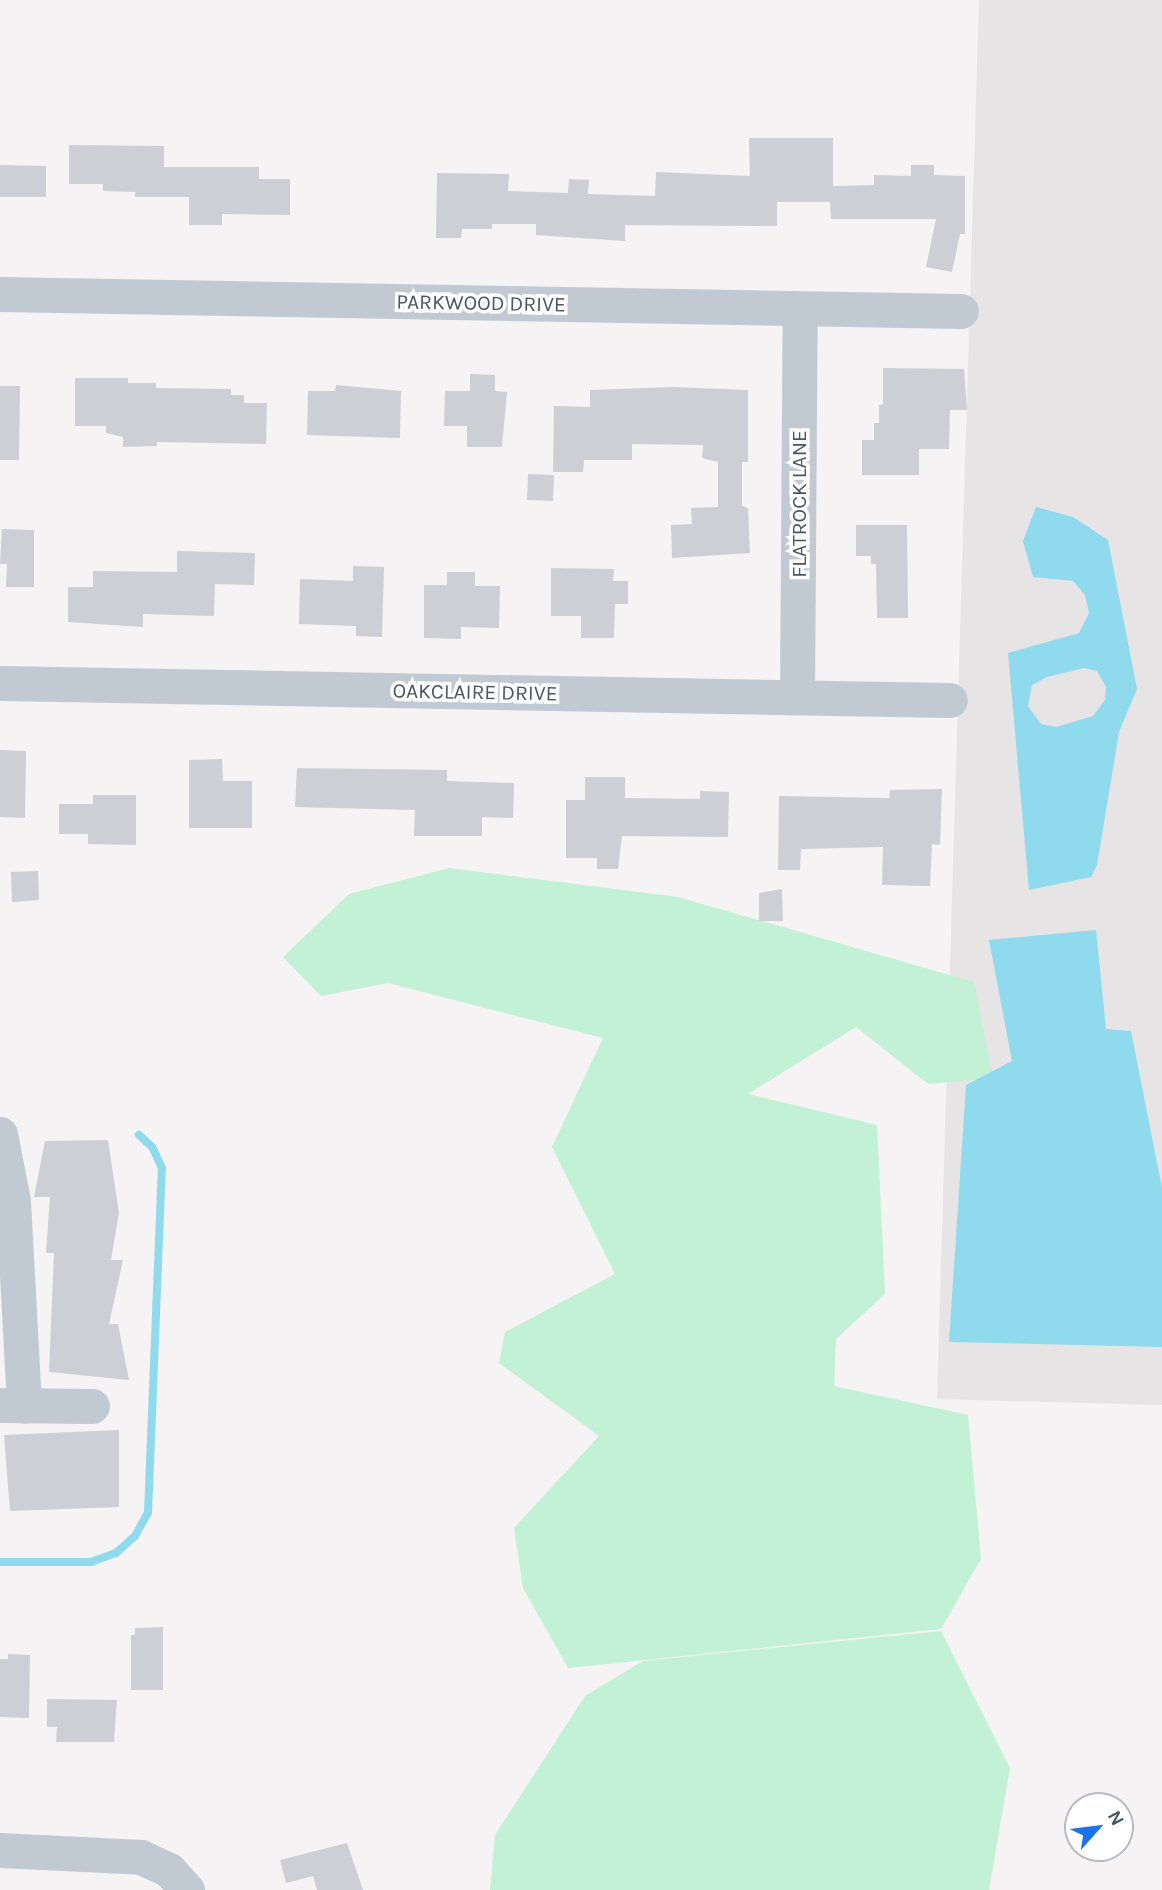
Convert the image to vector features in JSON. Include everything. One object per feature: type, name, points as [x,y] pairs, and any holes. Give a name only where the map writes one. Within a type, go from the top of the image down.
[{"type":"street","name":"PARKWOOD DRIVE","points":[[0,294],[961,311]]},
{"type":"street","name":"FLATROCK LANE","points":[[797,698],[800,310]]},
{"type":"street","name":"OAKCLAIRE DRIVE","points":[[0,683],[950,700]]},
{"type":"street","points":[[0,1134],[13,1201],[12,1406],[92,1406]]},
{"type":"street","points":[[0,1850],[141,1857],[169,1870],[187,1890]]},
{"type":"shaded area","points":[[979,0],[1162,0],[1162,1405],[937,1399]]},
{"type":"green space","points":[[449,868],[678,897],[974,982],[993,1078],[928,1084],[856,1027],[748,1094],[877,1125],[885,1294],[836,1339],[834,1386],[968,1415],[981,1559],[941,1629],[568,1668],[523,1588],[514,1528],[599,1436],[499,1363],[505,1332],[615,1274],[552,1147],[603,1038],[388,983],[321,996],[283,957],[349,894]]},
{"type":"green space","points":[[941,1631],[1010,1768],[989,1890],[490,1890],[495,1835],[585,1696],[643,1661]]},
{"type":"water","points":[[1036,507],[1073,517],[1108,540],[1137,689],[1119,732],[1097,865],[1091,877],[1029,890],[1008,653],[1079,633],[1089,613],[1085,595],[1073,581],[1033,577],[1023,541]],"holes":[[[1084,668],[1097,671],[1106,687],[1105,700],[1093,716],[1056,727],[1041,724],[1028,706],[1032,685],[1047,677]]]},
{"type":"water","points":[[1096,930],[1106,1029],[1131,1031],[1162,1188],[1162,1347],[949,1342],[966,1085],[1012,1061],[989,940]]},
{"type":"building","points":[[749,138],[833,138],[833,186],[874,185],[874,175],[911,176],[911,165],[934,165],[934,175],[965,176],[965,234],[960,234],[952,272],[926,267],[936,219],[831,219],[830,202],[777,202],[777,226],[625,225],[625,241],[536,235],[536,224],[492,224],[492,229],[462,229],[461,238],[436,238],[437,173],[509,174],[508,191],[568,193],[569,179],[589,180],[588,194],[655,196],[656,172],[750,176]]},
{"type":"building","points":[[69,145],[164,146],[164,167],[259,167],[259,179],[290,179],[290,215],[222,214],[222,225],[189,225],[189,197],[135,197],[135,192],[103,191],[103,184],[69,184]]},
{"type":"building","points":[[0,165],[46,166],[46,197],[0,197]]},
{"type":"building","points":[[883,368],[964,369],[967,410],[950,410],[949,449],[919,449],[919,475],[862,475],[862,440],[874,440],[874,423],[879,423],[879,405],[883,404]]},
{"type":"building","points":[[470,374],[495,375],[495,391],[507,392],[502,447],[467,447],[467,426],[444,426],[445,391],[470,391]]},
{"type":"building","points":[[75,378],[128,378],[128,383],[156,383],[156,388],[231,389],[231,395],[244,395],[244,403],[267,403],[266,444],[157,442],[157,446],[123,447],[123,437],[106,433],[106,426],[75,426]]},
{"type":"building","points":[[336,385],[401,391],[400,438],[307,435],[308,391],[335,391]]},
{"type":"building","points":[[0,386],[20,386],[19,460],[0,460]]},
{"type":"building","points":[[673,387],[748,390],[748,462],[742,462],[742,506],[748,508],[750,553],[672,558],[671,525],[692,524],[691,508],[718,507],[718,462],[702,458],[703,445],[632,444],[632,460],[584,460],[583,472],[553,472],[554,406],[590,407],[590,390]]},
{"type":"building","points":[[528,474],[554,475],[553,501],[527,500]]},
{"type":"building","points":[[856,525],[907,525],[908,618],[877,618],[876,564],[871,564],[871,556],[856,556]]},
{"type":"building","points":[[2,529],[34,530],[34,587],[6,587],[7,564],[0,564]]},
{"type":"building","points":[[177,551],[255,553],[254,585],[215,584],[214,616],[143,614],[143,627],[68,622],[68,587],[93,587],[93,571],[177,572]]},
{"type":"building","points":[[353,566],[384,567],[382,637],[356,636],[356,626],[299,624],[300,579],[353,581]]},
{"type":"building","points":[[551,568],[614,569],[613,581],[628,581],[628,604],[615,604],[614,638],[581,638],[581,616],[551,616]]},
{"type":"building","points":[[447,572],[475,572],[475,586],[500,586],[499,628],[461,627],[461,639],[424,638],[424,585],[447,585]]},
{"type":"building","points":[[0,750],[26,751],[25,818],[0,817]]},
{"type":"building","points":[[222,759],[223,781],[252,781],[252,828],[189,828],[189,760]]},
{"type":"building","points":[[297,768],[447,770],[447,781],[514,783],[513,818],[482,817],[482,836],[414,836],[415,810],[295,807]]},
{"type":"building","points":[[585,777],[625,777],[625,798],[700,799],[700,791],[729,792],[728,837],[622,836],[618,869],[597,869],[597,858],[566,858],[566,800],[585,800]]},
{"type":"building","points":[[942,789],[940,845],[932,844],[930,886],[882,885],[883,847],[801,849],[800,870],[778,870],[779,796],[889,798],[890,790]]},
{"type":"building","points":[[93,795],[136,795],[136,845],[88,844],[88,834],[59,834],[59,804],[93,804]]},
{"type":"building","points":[[38,871],[39,900],[12,902],[11,872]]},
{"type":"building","points":[[782,889],[783,921],[759,921],[759,893]]},
{"type":"building","points":[[108,1140],[119,1213],[111,1260],[123,1260],[109,1324],[118,1324],[129,1380],[49,1372],[54,1253],[46,1253],[50,1197],[34,1197],[45,1141]]},
{"type":"building","points":[[119,1430],[119,1507],[10,1511],[4,1435]]},
{"type":"building","points":[[163,1627],[163,1690],[131,1690],[131,1635],[135,1635],[135,1628]]},
{"type":"building","points":[[8,1654],[30,1655],[29,1718],[0,1717],[0,1659],[8,1659]]},
{"type":"building","points":[[47,1699],[117,1700],[114,1742],[56,1742],[57,1727],[47,1727]]},
{"type":"building","points":[[347,1843],[363,1890],[317,1890],[313,1876],[286,1883],[280,1860]]},
{"type":"waterway","points":[[0,1562],[91,1562],[116,1553],[135,1536],[148,1513],[162,1168],[152,1147],[139,1135]]}]
